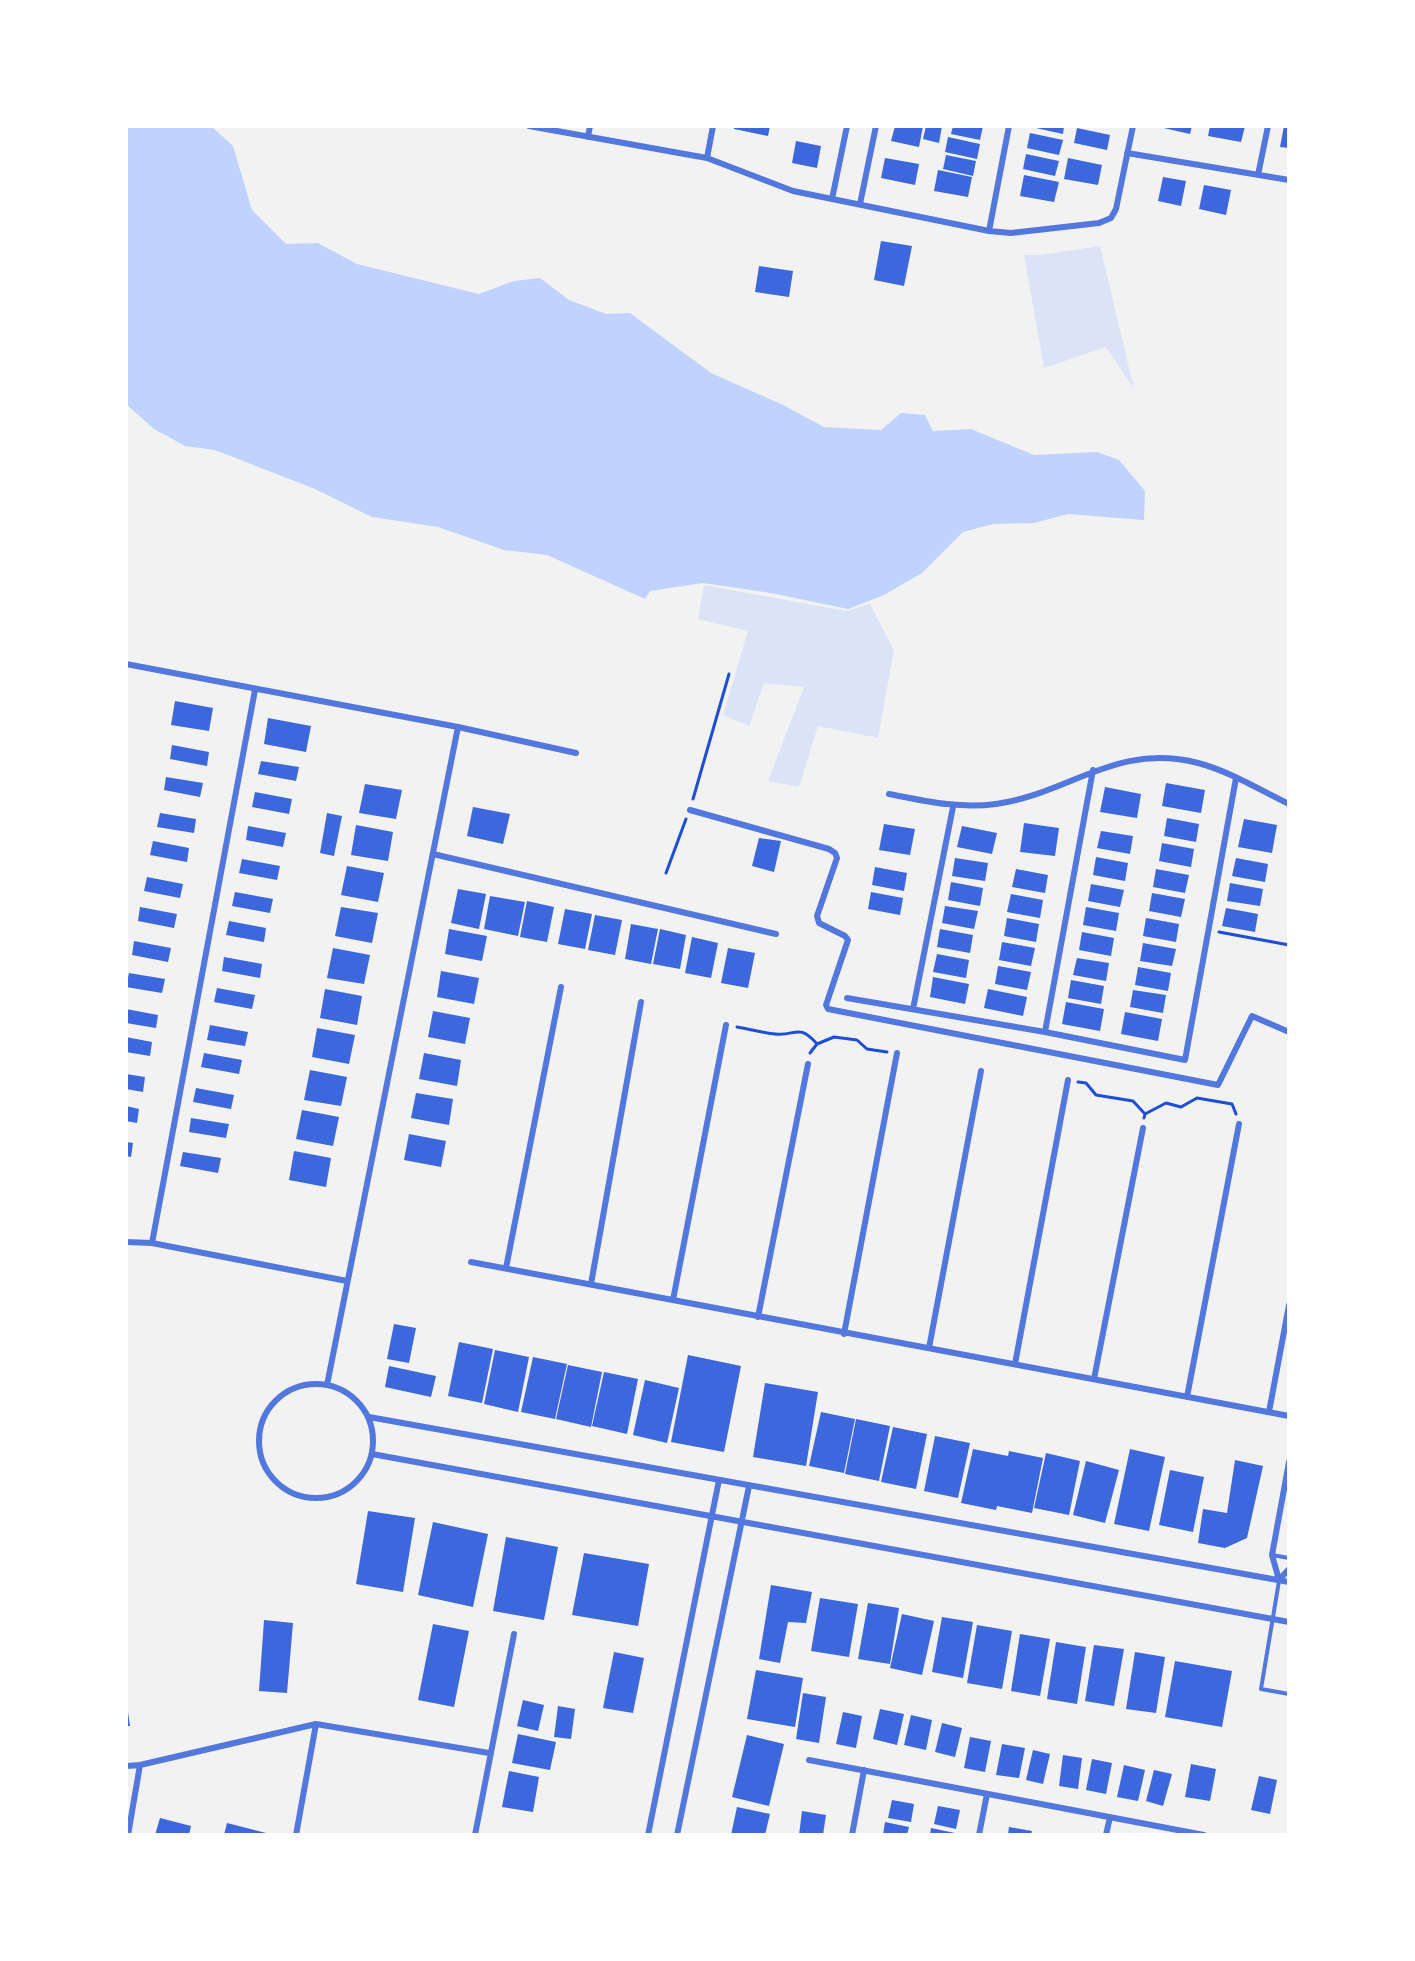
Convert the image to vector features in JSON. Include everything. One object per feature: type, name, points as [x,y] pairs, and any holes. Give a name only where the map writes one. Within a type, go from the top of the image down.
[{"type":"street","points":[[529,126],[707,158],[793,191],[989,231],[1011,232],[1099,223],[1111,218],[1116,209],[1133,126]]},
{"type":"street","points":[[588,137],[590,126]]},
{"type":"street","points":[[707,158],[713,126]]},
{"type":"street","points":[[832,199],[847,126]]},
{"type":"street","points":[[860,204],[876,126]]},
{"type":"street","points":[[989,231],[1009,126]]},
{"type":"street","points":[[1258,175],[1268,126]]},
{"type":"street","points":[[1127,153],[1289,180]]},
{"type":"street","points":[[126,664],[458,727],[576,753]]},
{"type":"street","points":[[152,1243],[255,690]]},
{"type":"street","points":[[327,1384],[458,727]]},
{"type":"street","points":[[889,794],[953,807],[997,804],[1030,796],[1113,764],[1154,758],[1198,763],[1236,778],[1289,804]]},
{"type":"street","points":[[1045,1032],[1093,770]]},
{"type":"street","points":[[847,998],[1045,1032],[1185,1060],[1236,778]]},
{"type":"street","points":[[913,1009],[953,807]]},
{"type":"street","points":[[690,810],[828,849],[835,853],[837,858],[817,915],[819,924],[845,936],[848,940],[826,1005],[828,1010],[1218,1085],[1252,1016],[1289,1032]]},
{"type":"street","points":[[433,854],[776,934]]},
{"type":"street","points":[[506,1268],[561,987]]},
{"type":"street","points":[[591,1284],[641,1002]]},
{"type":"street","points":[[673,1300],[726,1025]]},
{"type":"street","points":[[844,1334],[897,1053]]},
{"type":"street","points":[[758,1317],[808,1064]]},
{"type":"street","points":[[929,1348],[981,1071]]},
{"type":"street","points":[[1015,1364],[1068,1080]]},
{"type":"street","points":[[1186,1397],[1239,1124]]},
{"type":"street","points":[[1094,1379],[1143,1128]]},
{"type":"street","points":[[126,1242],[152,1243],[347,1281]]},
{"type":"street","points":[[471,1262],[1289,1416]]},
{"type":"street","points":[[1269,1412],[1289,1305]]},
{"type":"street","points":[[327,1384],[344,1391],[358,1402],[369,1417],[372,1454],[360,1479],[338,1495],[312,1499],[286,1492],[267,1473],[258,1448],[262,1421],[277,1399],[300,1386],[327,1384]]},
{"type":"street","points":[[369,1417],[1289,1582]]},
{"type":"street","points":[[372,1454],[1289,1622]]},
{"type":"street","points":[[1279,1580],[1272,1555],[1289,1462]]},
{"type":"street","points":[[648,1835],[719,1480]]},
{"type":"street","points":[[677,1835],[749,1486]]},
{"type":"street","points":[[1279,1580],[1289,1569]]},
{"type":"street","points":[[475,1835],[489,1753],[514,1634]]},
{"type":"street","points":[[126,1766],[140,1765],[316,1724],[489,1753]]},
{"type":"street","points":[[296,1835],[316,1724]]},
{"type":"street","points":[[809,1760],[1204,1835]]},
{"type":"street","points":[[128,1835],[140,1765]]},
{"type":"street","points":[[852,1835],[864,1770]]},
{"type":"street","points":[[979,1835],[987,1794]]},
{"type":"street","points":[[1106,1835],[1110,1817]]},
{"type":"lane","points":[[1272,1555],[1289,1558]]},
{"type":"lane","points":[[1279,1580],[1261,1689],[1289,1694]]},
{"type":"path","points":[[666,873],[690,810],[729,674]]},
{"type":"path","points":[[1209,930],[1289,945]]},
{"type":"path","points":[[726,1025],[778,1035],[791,1031],[808,1034],[817,1044],[834,1037],[857,1040],[867,1049],[897,1053]]},
{"type":"path","points":[[1068,1080],[1086,1083],[1096,1095],[1133,1101],[1145,1114]]},
{"type":"path","points":[[1145,1114],[1166,1103],[1181,1107],[1197,1098],[1232,1104],[1239,1124]]},
{"type":"path","points":[[1143,1128],[1145,1114]]},
{"type":"shaded area","points":[[1100,246],[1134,389],[1106,347],[1044,368],[1024,255]]},
{"type":"shaded area","points":[[704,585],[846,611],[870,604],[894,650],[878,738],[818,726],[799,787],[768,781],[804,687],[764,683],[749,726],[723,715],[748,631],[698,619]]},
{"type":"water","points":[[126,126],[211,126],[233,146],[252,210],[286,244],[318,243],[357,264],[479,294],[514,281],[540,278],[569,300],[606,314],[630,313],[711,373],[783,405],[824,427],[881,430],[901,413],[925,415],[933,431],[971,429],[1034,455],[1097,452],[1119,460],[1145,491],[1144,520],[1068,514],[1034,523],[993,524],[963,532],[922,573],[884,595],[848,609],[771,593],[703,583],[650,591],[645,599],[547,555],[504,550],[438,527],[372,517],[315,489],[215,450],[185,446],[154,429],[126,404]]},
{"type":"building","points":[[734,126],[770,126],[768,136],[734,129]]},
{"type":"building","points":[[895,126],[923,126],[919,147],[891,141]]},
{"type":"building","points":[[926,126],[942,126],[939,143],[923,139]]},
{"type":"building","points":[[953,126],[983,126],[980,140],[951,134]]},
{"type":"building","points":[[1027,126],[1064,126],[1063,134]]},
{"type":"building","points":[[1155,126],[1192,126],[1190,134]]},
{"type":"building","points":[[1210,126],[1245,126],[1241,142],[1208,136]]},
{"type":"building","points":[[1284,126],[1289,126],[1289,148],[1280,147]]},
{"type":"building","points":[[1077,128],[1110,135],[1107,150],[1074,143]]},
{"type":"building","points":[[1030,133],[1063,140],[1059,155],[1027,148]]},
{"type":"building","points":[[948,137],[980,144],[977,159],[945,152]]},
{"type":"building","points":[[796,141],[821,146],[817,168],[792,163]]},
{"type":"building","points":[[1026,154],[1059,161],[1055,176],[1023,169]]},
{"type":"building","points":[[946,155],[976,161],[973,176],[943,169]]},
{"type":"building","points":[[885,158],[919,164],[915,185],[881,178]]},
{"type":"building","points":[[1068,158],[1102,165],[1098,185],[1064,179]]},
{"type":"building","points":[[938,170],[972,177],[968,197],[934,191]]},
{"type":"building","points":[[1024,175],[1059,182],[1054,202],[1020,196]]},
{"type":"building","points":[[1163,177],[1186,181],[1181,206],[1158,201]]},
{"type":"building","points":[[1204,185],[1231,190],[1226,215],[1199,209]]},
{"type":"building","points":[[881,241],[912,246],[904,286],[874,280]]},
{"type":"building","points":[[759,266],[793,271],[789,297],[755,292]]},
{"type":"building","points":[[175,701],[213,708],[209,731],[171,725]]},
{"type":"building","points":[[268,718],[311,726],[306,752],[264,744]]},
{"type":"building","points":[[172,745],[209,752],[207,766],[170,759]]},
{"type":"building","points":[[261,761],[299,767],[296,781],[258,774]]},
{"type":"building","points":[[166,777],[203,783],[200,797],[164,790]]},
{"type":"building","points":[[1166,783],[1205,790],[1201,813],[1162,806]]},
{"type":"building","points":[[365,784],[402,790],[396,819],[359,813]]},
{"type":"building","points":[[1105,787],[1141,794],[1137,818],[1100,812]]},
{"type":"building","points":[[255,792],[292,799],[289,814],[252,807]]},
{"type":"building","points":[[473,807],[510,814],[503,844],[467,836]]},
{"type":"building","points":[[160,813],[196,819],[194,833],[157,827]]},
{"type":"building","points":[[327,813],[342,816],[334,856],[320,853]]},
{"type":"building","points":[[1167,818],[1199,824],[1196,842],[1164,836]]},
{"type":"building","points":[[1244,819],[1277,825],[1272,853],[1238,847]]},
{"type":"building","points":[[1024,823],[1059,828],[1055,856],[1020,852]]},
{"type":"building","points":[[884,824],[915,829],[910,855],[879,850]]},
{"type":"building","points":[[356,825],[393,832],[388,861],[351,855]]},
{"type":"building","points":[[248,826],[286,833],[283,847],[246,840]]},
{"type":"building","points":[[962,826],[997,833],[992,854],[957,847]]},
{"type":"building","points":[[1101,831],[1133,836],[1130,854],[1097,848]]},
{"type":"building","points":[[759,838],[781,841],[774,872],[752,866]]},
{"type":"building","points":[[153,841],[189,848],[187,862],[150,855]]},
{"type":"building","points":[[1162,843],[1194,849],[1191,867],[1159,861]]},
{"type":"building","points":[[1096,857],[1128,863],[1125,881],[1093,875]]},
{"type":"building","points":[[955,858],[988,863],[985,881],[952,876]]},
{"type":"building","points":[[1236,858],[1268,864],[1265,882],[1232,876]]},
{"type":"building","points":[[242,859],[280,866],[277,880],[239,873]]},
{"type":"building","points":[[347,866],[384,873],[378,902],[341,895]]},
{"type":"building","points":[[875,867],[907,873],[904,891],[872,885]]},
{"type":"building","points":[[1016,869],[1048,875],[1045,893],[1012,887]]},
{"type":"building","points":[[1156,869],[1189,875],[1185,893],[1153,887]]},
{"type":"building","points":[[147,877],[183,884],[180,898],[144,891]]},
{"type":"building","points":[[951,882],[983,888],[980,906],[948,900]]},
{"type":"building","points":[[1230,883],[1263,889],[1260,906],[1227,901]]},
{"type":"building","points":[[1091,884],[1124,890],[1120,907],[1088,901]]},
{"type":"building","points":[[458,889],[486,894],[479,929],[451,923]]},
{"type":"building","points":[[235,892],[273,899],[270,913],[232,906]]},
{"type":"building","points":[[871,892],[903,898],[900,915],[868,909]]},
{"type":"building","points":[[1152,893],[1185,899],[1181,917],[1149,911]]},
{"type":"building","points":[[1011,894],[1043,900],[1040,918],[1007,912]]},
{"type":"building","points":[[490,896],[525,902],[518,936],[484,929]]},
{"type":"building","points":[[527,901],[554,907],[547,942],[520,937]]},
{"type":"building","points":[[945,906],[978,911],[974,929],[942,923]]},
{"type":"building","points":[[140,907],[177,914],[174,928],[138,921]]},
{"type":"building","points":[[341,907],[378,913],[372,943],[335,936]]},
{"type":"building","points":[[1086,907],[1119,913],[1116,931],[1083,925]]},
{"type":"building","points":[[1226,908],[1258,914],[1255,932],[1222,926]]},
{"type":"building","points":[[565,909],[592,914],[585,949],[558,944]]},
{"type":"building","points":[[595,915],[622,920],[615,955],[588,950]]},
{"type":"building","points":[[1007,918],[1039,924],[1036,942],[1004,936]]},
{"type":"building","points":[[1146,918],[1179,924],[1176,942],[1143,936]]},
{"type":"building","points":[[229,921],[266,928],[264,942],[226,935]]},
{"type":"building","points":[[631,924],[658,929],[651,964],[625,959]]},
{"type":"building","points":[[449,929],[487,936],[482,961],[445,954]]},
{"type":"building","points":[[660,929],[686,935],[680,969],[653,964]]},
{"type":"building","points":[[940,929],[973,935],[970,953],[937,947]]},
{"type":"building","points":[[1082,932],[1114,938],[1111,956],[1079,950]]},
{"type":"building","points":[[692,937],[718,943],[711,978],[685,973]]},
{"type":"building","points":[[134,941],[171,948],[168,962],[132,955]]},
{"type":"building","points":[[1002,942],[1035,948],[1031,966],[999,960]]},
{"type":"building","points":[[1143,943],[1176,949],[1172,966],[1140,961]]},
{"type":"building","points":[[333,948],[370,955],[364,984],[327,978]]},
{"type":"building","points":[[728,948],[755,953],[748,988],[721,983]]},
{"type":"building","points":[[937,954],[969,960],[966,978],[933,972]]},
{"type":"building","points":[[224,957],[262,964],[260,978],[222,971]]},
{"type":"building","points":[[1077,958],[1109,963],[1106,981],[1073,975]]},
{"type":"building","points":[[998,966],[1031,972],[1027,990],[995,984]]},
{"type":"building","points":[[1138,967],[1171,973],[1168,991],[1135,985]]},
{"type":"building","points":[[441,971],[479,978],[474,1004],[437,997]]},
{"type":"building","points":[[129,973],[165,979],[162,993],[126,987]]},
{"type":"building","points":[[933,977],[969,984],[965,1004],[930,997]]},
{"type":"building","points":[[1071,980],[1104,986],[1101,1004],[1068,998]]},
{"type":"building","points":[[217,988],[255,995],[252,1009],[214,1002]]},
{"type":"building","points":[[325,989],[362,996],[357,1025],[320,1018]]},
{"type":"building","points":[[988,989],[1027,997],[1023,1016],[984,1008]]},
{"type":"building","points":[[1133,990],[1166,995],[1163,1013],[1130,1007]]},
{"type":"building","points":[[1066,1002],[1104,1009],[1100,1031],[1062,1024]]},
{"type":"building","points":[[126,1009],[158,1015],[156,1028],[126,1023]]},
{"type":"building","points":[[433,1011],[470,1018],[465,1044],[428,1037]]},
{"type":"building","points":[[1125,1012],[1162,1019],[1158,1041],[1121,1034]]},
{"type":"building","points":[[210,1025],[248,1032],[245,1046],[207,1040]]},
{"type":"building","points":[[317,1028],[355,1035],[349,1064],[312,1057]]},
{"type":"building","points":[[126,1037],[152,1042],[150,1056],[126,1052]]},
{"type":"building","points":[[204,1053],[242,1060],[239,1074],[201,1067]]},
{"type":"building","points":[[424,1053],[461,1060],[457,1086],[419,1079]]},
{"type":"building","points":[[310,1070],[347,1077],[341,1106],[304,1100]]},
{"type":"building","points":[[126,1074],[145,1077],[143,1092],[126,1089]]},
{"type":"building","points":[[196,1088],[234,1095],[231,1109],[193,1102]]},
{"type":"building","points":[[416,1093],[453,1099],[449,1125],[411,1118]]},
{"type":"building","points":[[126,1106],[139,1109],[137,1123],[126,1121]]},
{"type":"building","points":[[302,1110],[339,1117],[333,1146],[296,1139]]},
{"type":"building","points":[[191,1118],[229,1124],[226,1138],[189,1132]]},
{"type":"building","points":[[409,1134],[446,1141],[441,1167],[404,1160]]},
{"type":"building","points":[[126,1142],[133,1143],[131,1157],[126,1156]]},
{"type":"building","points":[[294,1151],[331,1158],[326,1187],[289,1180]]},
{"type":"building","points":[[183,1152],[221,1158],[218,1173],[180,1166]]},
{"type":"building","points":[[394,1324],[416,1328],[409,1363],[387,1359]]},
{"type":"building","points":[[459,1342],[493,1349],[482,1403],[448,1396]]},
{"type":"building","points":[[495,1350],[529,1357],[518,1412],[484,1404]]},
{"type":"building","points":[[688,1355],[741,1366],[724,1452],[671,1442]]},
{"type":"building","points":[[533,1357],[567,1364],[555,1419],[521,1412]]},
{"type":"building","points":[[568,1365],[602,1372],[591,1427],[556,1419]]},
{"type":"building","points":[[389,1366],[436,1376],[431,1397],[385,1387]]},
{"type":"building","points":[[604,1372],[638,1379],[627,1434],[592,1426]]},
{"type":"building","points":[[645,1380],[679,1388],[667,1443],[633,1435]]},
{"type":"building","points":[[765,1383],[818,1392],[806,1466],[753,1457]]},
{"type":"building","points":[[821,1412],[855,1419],[844,1473],[809,1466]]},
{"type":"building","points":[[856,1419],[890,1426],[879,1481],[845,1474]]},
{"type":"building","points":[[893,1427],[927,1434],[916,1489],[881,1482]]},
{"type":"building","points":[[935,1436],[970,1443],[958,1498],[924,1491]]},
{"type":"building","points":[[973,1449],[1008,1456],[1009,1451],[1043,1458],[1032,1513],[997,1506],[996,1510],[961,1503]]},
{"type":"building","points":[[1130,1449],[1165,1457],[1149,1531],[1114,1524]]},
{"type":"building","points":[[1046,1453],[1080,1461],[1069,1515],[1034,1508]]},
{"type":"building","points":[[1235,1460],[1263,1466],[1247,1538],[1225,1548],[1198,1543],[1203,1509],[1227,1513]]},
{"type":"building","points":[[1086,1461],[1119,1470],[1105,1523],[1073,1515]]},
{"type":"building","points":[[1170,1470],[1204,1477],[1193,1532],[1159,1525]]},
{"type":"building","points":[[368,1511],[415,1518],[403,1592],[356,1584]]},
{"type":"building","points":[[433,1522],[488,1534],[473,1607],[418,1595]]},
{"type":"building","points":[[506,1537],[558,1547],[544,1620],[493,1611]]},
{"type":"building","points":[[584,1553],[649,1564],[638,1626],[572,1615]]},
{"type":"building","points":[[771,1585],[812,1592],[806,1623],[788,1622],[780,1663],[759,1659]]},
{"type":"building","points":[[820,1598],[858,1604],[849,1657],[811,1651]]},
{"type":"building","points":[[868,1603],[899,1608],[890,1664],[858,1659]]},
{"type":"building","points":[[902,1614],[934,1621],[922,1675],[890,1668]]},
{"type":"building","points":[[942,1617],[973,1622],[963,1678],[932,1672]]},
{"type":"building","points":[[264,1620],[293,1623],[287,1693],[259,1691]]},
{"type":"building","points":[[433,1624],[469,1631],[454,1707],[418,1700]]},
{"type":"building","points":[[977,1625],[1012,1631],[1002,1689],[967,1683]]},
{"type":"building","points":[[1020,1634],[1050,1639],[1040,1696],[1011,1691]]},
{"type":"building","points":[[1056,1642],[1086,1647],[1077,1704],[1047,1699]]},
{"type":"building","points":[[1094,1645],[1124,1649],[1114,1706],[1085,1701]]},
{"type":"building","points":[[614,1652],[644,1658],[633,1713],[603,1708]]},
{"type":"building","points":[[1135,1652],[1165,1657],[1156,1713],[1126,1709]]},
{"type":"building","points":[[1175,1661],[1232,1671],[1222,1727],[1165,1717]]},
{"type":"building","points":[[756,1670],[803,1678],[795,1727],[747,1719]]},
{"type":"building","points":[[803,1693],[826,1697],[819,1743],[796,1739]]},
{"type":"building","points":[[126,1698],[130,1726],[126,1726]]},
{"type":"building","points":[[523,1700],[544,1705],[538,1731],[517,1726]]},
{"type":"building","points":[[558,1706],[575,1709],[571,1739],[554,1737]]},
{"type":"building","points":[[880,1709],[904,1714],[897,1745],[873,1739]]},
{"type":"building","points":[[843,1712],[862,1716],[856,1748],[836,1744]]},
{"type":"building","points":[[911,1715],[932,1720],[926,1750],[904,1745]]},
{"type":"building","points":[[942,1723],[962,1728],[955,1757],[935,1752]]},
{"type":"building","points":[[518,1734],[556,1742],[550,1770],[512,1763]]},
{"type":"building","points":[[747,1735],[784,1744],[769,1806],[732,1797]]},
{"type":"building","points":[[970,1737],[991,1741],[985,1772],[964,1768]]},
{"type":"building","points":[[1002,1744],[1025,1748],[1019,1778],[996,1775]]},
{"type":"building","points":[[1033,1750],[1050,1754],[1043,1784],[1026,1780]]},
{"type":"building","points":[[1063,1755],[1082,1758],[1078,1789],[1059,1786]]},
{"type":"building","points":[[1092,1759],[1112,1763],[1106,1794],[1086,1790]]},
{"type":"building","points":[[1191,1764],[1216,1769],[1210,1801],[1185,1797]]},
{"type":"building","points":[[1124,1765],[1145,1770],[1138,1801],[1117,1797]]},
{"type":"building","points":[[1154,1770],[1172,1774],[1163,1806],[1146,1801]]},
{"type":"building","points":[[509,1771],[539,1777],[533,1812],[502,1807]]},
{"type":"building","points":[[1259,1776],[1277,1780],[1270,1814],[1251,1810]]},
{"type":"building","points":[[892,1800],[914,1804],[911,1822],[888,1818]]},
{"type":"building","points":[[938,1806],[960,1810],[956,1829],[934,1824]]},
{"type":"building","points":[[737,1807],[770,1814],[765,1835],[731,1835]]},
{"type":"building","points":[[802,1811],[826,1815],[823,1835],[799,1835]]},
{"type":"building","points":[[160,1818],[191,1826],[189,1835],[155,1835]]},
{"type":"building","points":[[885,1822],[909,1827],[907,1835],[883,1835]]},
{"type":"building","points":[[227,1823],[270,1834],[270,1835],[224,1835]]},
{"type":"building","points":[[1009,1827],[1032,1831],[1031,1835],[1008,1835]]},
{"type":"building","points":[[931,1828],[955,1833],[954,1835],[930,1835]]}]
